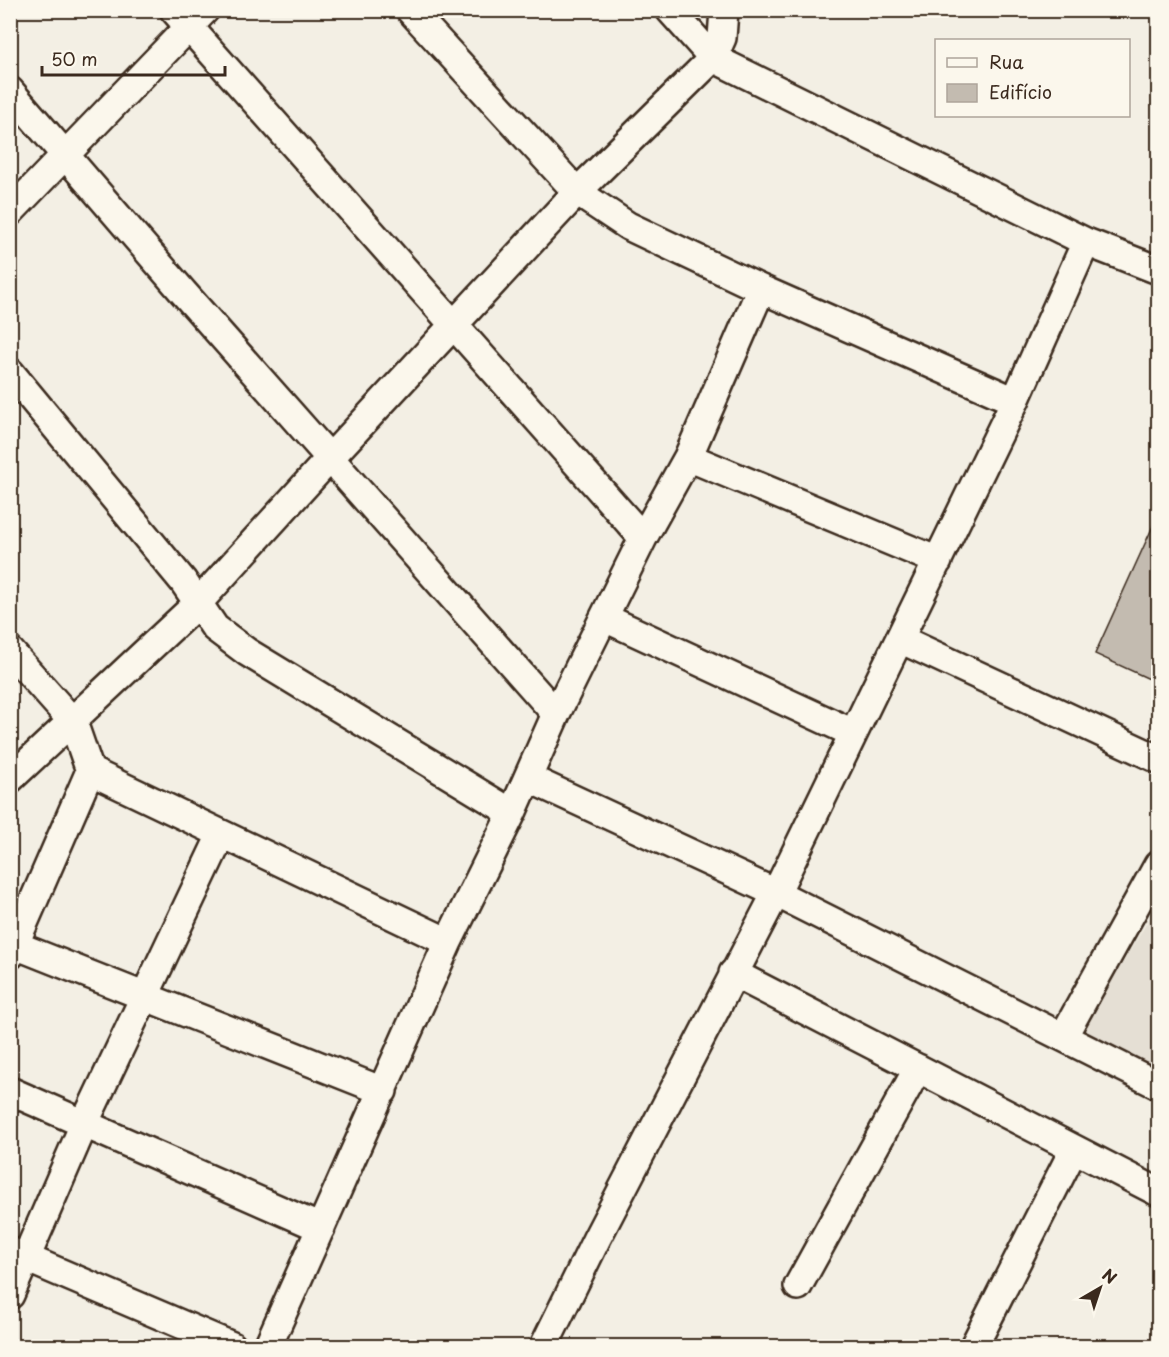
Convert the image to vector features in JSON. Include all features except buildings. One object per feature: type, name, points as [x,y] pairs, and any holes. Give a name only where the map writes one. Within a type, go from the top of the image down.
[{"type":"street","points":[[410,10],[578,192],[628,225],[761,289],[1015,401]]},
{"type":"street","points":[[670,10],[713,58],[1086,242],[1158,270]]},
{"type":"street","points":[[10,779],[198,603],[578,192],[713,58],[722,38],[724,10]]},
{"type":"street","points":[[10,212],[66,154],[189,17],[454,325],[643,538]]},
{"type":"street","points":[[10,91],[183,292],[556,714]]},
{"type":"street","points":[[544,1347],[776,893],[1015,401],[1086,242]]},
{"type":"street","points":[[268,1347],[448,942],[512,813],[556,714],[643,538],[688,457],[761,289]]},
{"type":"street","points":[[10,372],[198,603],[215,628],[247,652],[512,813]]},
{"type":"street","points":[[688,457],[938,561]]},
{"type":"street","points":[[605,618],[852,733]]},
{"type":"street","points":[[900,639],[1158,759]]},
{"type":"street","points":[[10,651],[73,722],[90,771],[13,950],[144,996],[383,1091]]},
{"type":"street","points":[[90,771],[448,942]]},
{"type":"street","points":[[528,778],[776,893],[1158,1083]]},
{"type":"street","points":[[10,1295],[19,1255],[85,1122],[221,835]]},
{"type":"street","points":[[1063,1037],[1158,865]]},
{"type":"street","points":[[734,973],[1158,1192]]},
{"type":"street","points":[[798,1286],[918,1068]]},
{"type":"street","points":[[10,1091],[85,1122],[321,1228]]},
{"type":"street","points":[[974,1347],[1074,1149]]},
{"type":"street","points":[[19,1255],[232,1347]]},
{"type":"shaded area","points":[[1158,904],[1158,1075],[1080,1034]]}]
